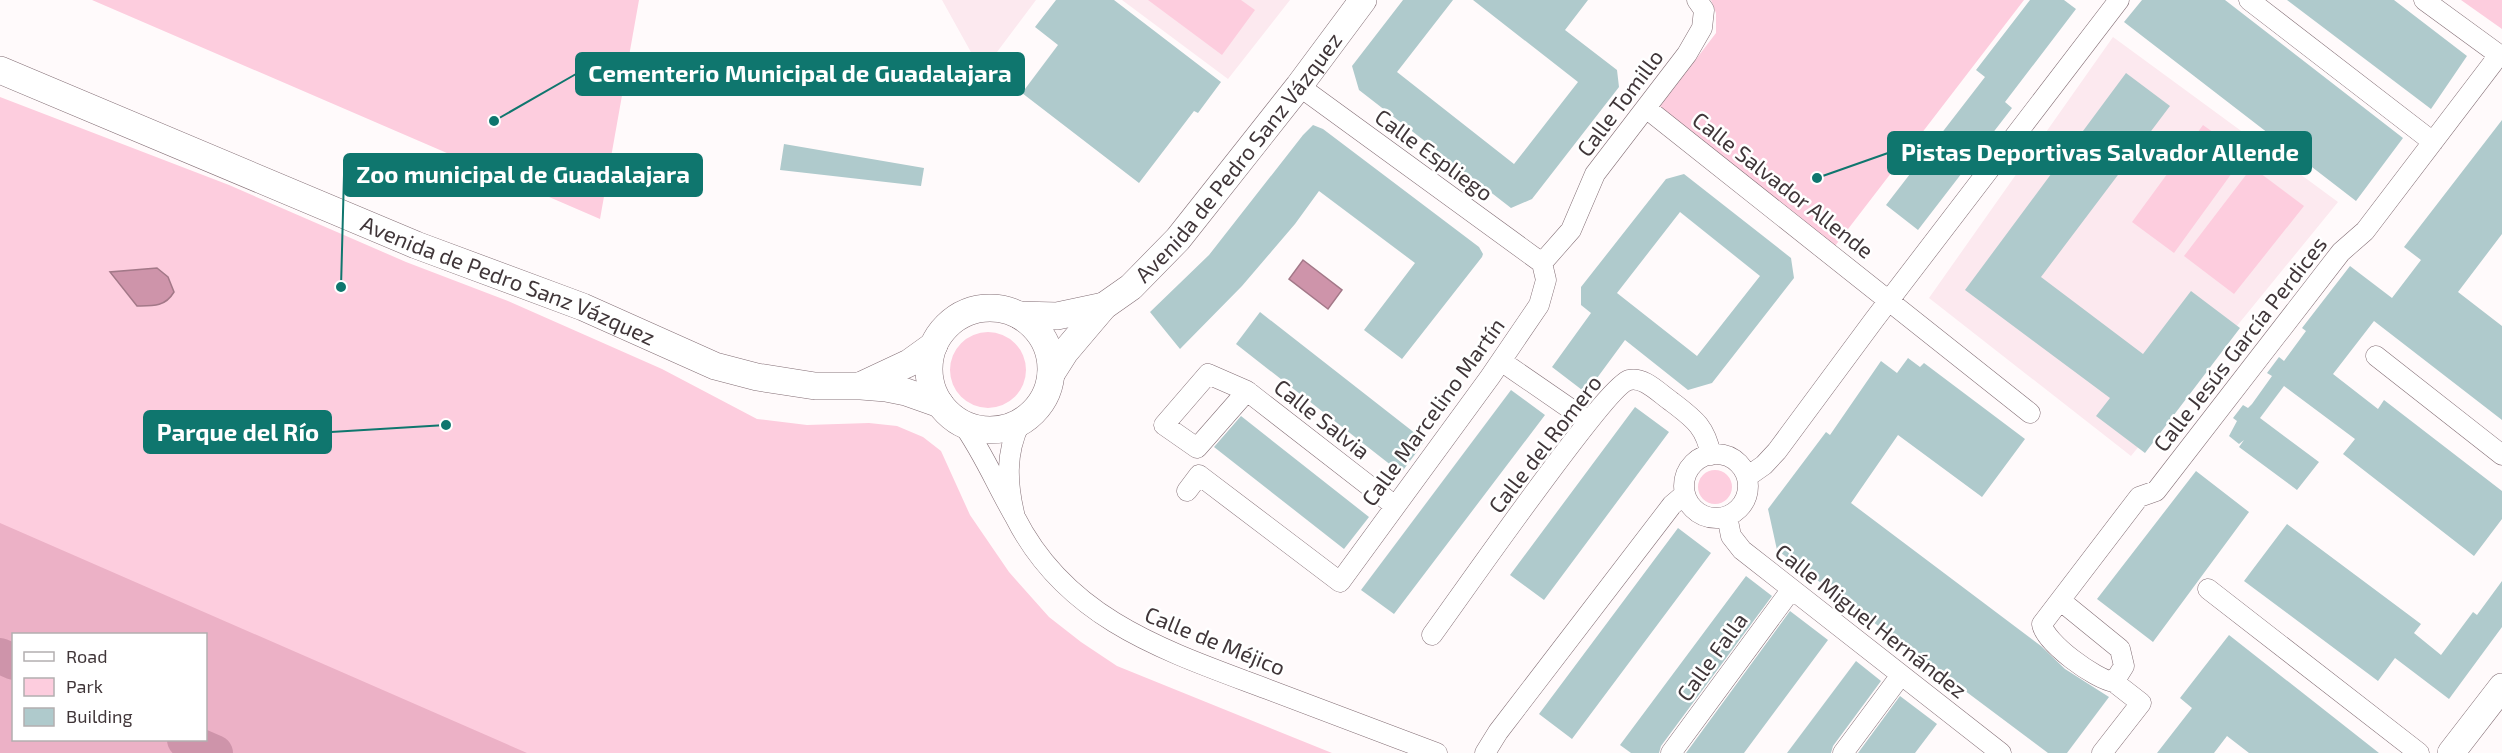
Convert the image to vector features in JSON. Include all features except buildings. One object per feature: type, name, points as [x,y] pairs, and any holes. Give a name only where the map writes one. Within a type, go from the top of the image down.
[{"type":"street","name":"Avenida de Pedro Sanz Vázquez","points":[[1051,374],[1065,352],[1104,306],[1131,287],[1178,239],[1299,86],[1363,0]]},
{"type":"street","name":"Calle Tomillo","points":[[1542,263],[1571,230],[1595,174],[1687,54],[1702,28],[1704,10],[1697,0]]},
{"type":"street","points":[[1747,477],[1764,465],[1777,451],[1889,300],[2119,0]]},
{"type":"street","points":[[2249,0],[2433,141]]},
{"type":"street","points":[[2424,0],[2501,56]]},
{"type":"street","name":"Calle Jesús García Perdices","points":[[2114,682],[2098,677],[2050,641],[2043,631],[2042,624],[2139,497],[2156,491],[2341,252],[2365,231],[2501,56]]},
{"type":"street","name":"Avenida de Pedro Sanz Vázquez","points":[[0,70],[416,245],[583,307],[715,366],[757,377],[806,385],[861,386],[906,392],[940,404]]},
{"type":"street","name":"Calle Espliego","points":[[1299,86],[1542,263]]},
{"type":"street","name":"Calle Salvador Allende","points":[[1646,108],[2030,413]]},
{"type":"street","name":"Calle Marcelino Martín","points":[[1186,491],[1199,475],[1340,582],[1501,361],[1539,305],[1546,280],[1542,263]]},
{"type":"street","name":"Avenida de Pedro Sanz Vázquez","points":[[1018,315],[1057,316],[1104,306]]},
{"type":"street","points":[[991,308],[1018,315],[1030,323],[1046,346],[1051,374],[1048,389],[1032,414],[1020,423],[991,430],[976,429],[962,423],[940,404],[934,393],[929,369],[934,345],[941,332],[951,322],[977,310],[991,308]]},
{"type":"street","name":"Avenida de Pedro Sanz Vázquez","points":[[861,386],[909,363],[934,345]]},
{"type":"street","points":[[2376,356],[2502,455]]},
{"type":"street","points":[[1501,361],[1588,421]]},
{"type":"street","name":"Calle del Romero","points":[[1432,635],[1588,421],[1620,384],[1632,379],[1646,383],[1694,419],[1701,427],[1711,455]]},
{"type":"street","name":"Calle Salvia","points":[[1247,391],[1395,506]]},
{"type":"street","name":"Calle de Méjico","points":[[962,423],[978,446],[992,477],[1037,554],[1090,607],[1136,636],[1189,660],[1437,753]]},
{"type":"street","name":"Calle de Méjico","points":[[1015,517],[1007,470],[1013,436],[1020,423]]},
{"type":"street","points":[[1711,455],[1733,459],[1744,470],[1747,477],[1748,487],[1742,505],[1727,516],[1709,518],[1701,515],[1694,510],[1685,494],[1684,485],[1689,469],[1702,457],[1711,455]]},
{"type":"street","points":[[1485,753],[1498,732],[1667,511],[1685,494]]},
{"type":"street","name":"Calle Miguel Hernández","points":[[1727,516],[1736,543],[1791,590],[2001,753]]},
{"type":"street","points":[[2208,589],[2419,753]]},
{"type":"street","name":"Calle Falla","points":[[1671,753],[1791,590]]},
{"type":"street","points":[[2061,601],[2120,649],[2124,666],[2114,682],[2141,703],[2102,753]]},
{"type":"street","points":[[1843,753],[1901,675]]},
{"type":"street","points":[[2451,753],[2502,687]]},
{"type":"shaded area","points":[[942,0],[1036,0],[982,72]]},
{"type":"shaded area","points":[[1122,0],[1290,0],[1228,79]]},
{"type":"shaded area","points":[[2113,37],[2338,202],[2131,456],[1929,298]]},
{"type":"shaded area","points":[[1303,260],[1342,290],[1328,309],[1289,279]]},
{"type":"shaded area","points":[[157,268],[168,277],[174,292],[167,301],[153,306],[137,306],[110,272]]},
{"type":"shaded area","points":[[0,523],[527,753],[0,753]]},
{"type":"green space","points":[[92,0],[639,0],[600,219]]},
{"type":"green space","points":[[1148,0],[1241,0],[1255,10],[1222,55]]},
{"type":"green space","points":[[1711,0],[2024,0],[1835,246],[1658,109],[1716,33],[1716,13]]},
{"type":"green space","points":[[2461,0],[2502,0],[2502,29]]},
{"type":"green space","points":[[0,97],[229,185],[406,262],[508,301],[662,369],[757,419],[807,425],[869,423],[897,426],[923,437],[941,451],[970,515],[1009,572],[1049,617],[1081,642],[1117,666],[1332,753],[521,753],[299,674],[207,635],[207,633],[201,633],[130,603],[0,530]]},
{"type":"green space","points":[[2203,125],[2245,155],[2174,253],[2132,222]]},
{"type":"green space","points":[[2252,167],[2304,206],[2234,294],[2184,256]]},
{"type":"green space","points":[[988,332],[1003,335],[1015,343],[1023,355],[1026,370],[1023,385],[1015,397],[1003,405],[988,408],[973,405],[961,397],[953,385],[950,370],[953,355],[961,343],[973,335]]},
{"type":"green space","points":[[1715,470],[1727,475],[1732,487],[1727,499],[1715,504],[1703,499],[1698,487],[1703,475]]},
{"type":"waterway","points":[[0,656],[12,661]]},
{"type":"waterway","points":[[187,741],[215,753]]},
{"type":"place","name":"Cementerio Municipal de Guadalajara","points":[[494,121]]},
{"type":"place","name":"Pistas Deportivas Salvador Allende","points":[[1817,178]]},
{"type":"place","name":"Zoo municipal de Guadalajara","points":[[341,287]]},
{"type":"place","name":"Parque del Río","points":[[446,425]]}]
